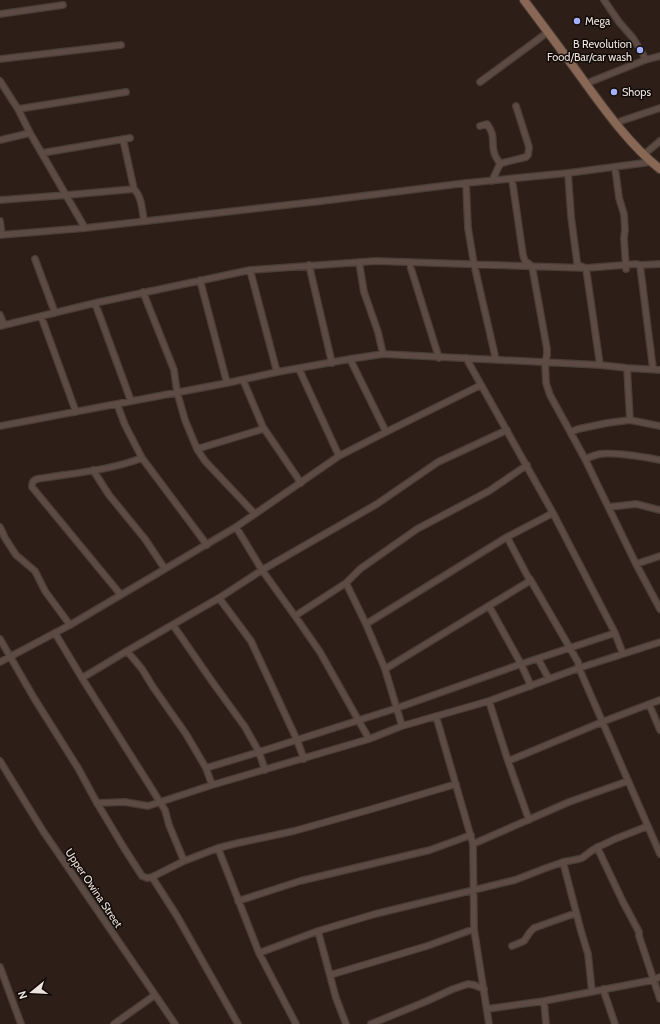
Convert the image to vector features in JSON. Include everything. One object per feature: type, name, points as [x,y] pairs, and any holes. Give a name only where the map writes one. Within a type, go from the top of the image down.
[{"type":"main road","points":[[526,0],[617,124],[651,162],[660,169]]},
{"type":"main road","points":[[526,0],[538,11],[590,82],[621,121],[647,152],[660,164]]},
{"type":"street","points":[[604,0],[619,22],[633,38],[645,60]]},
{"type":"street","points":[[0,14],[62,4]]},
{"type":"street","points":[[480,82],[548,32]]},
{"type":"street","points":[[0,59],[121,46]]},
{"type":"street","points":[[590,82],[645,60],[660,56]]},
{"type":"street","points":[[0,81],[18,109],[30,133],[85,228]]},
{"type":"street","points":[[18,109],[126,92]]},
{"type":"street","points":[[492,180],[502,162],[526,157],[528,155],[529,147],[516,106]]},
{"type":"street","points":[[621,121],[660,108]]},
{"type":"street","points":[[480,126],[487,124],[489,126],[493,134],[494,150],[500,164]]},
{"type":"street","points":[[0,140],[30,133]]},
{"type":"street","points":[[42,153],[130,138]]},
{"type":"street","points":[[123,139],[134,189],[140,197],[144,221]]},
{"type":"street","points":[[647,152],[660,141]]},
{"type":"street","points":[[0,221],[1,235],[85,228],[492,180],[568,173],[651,162]]},
{"type":"street","points":[[615,167],[619,198],[624,214],[626,230],[624,238],[626,269]]},
{"type":"street","points":[[568,173],[571,216],[577,262],[578,265],[586,268]]},
{"type":"street","points":[[512,179],[523,255],[525,261],[532,266],[547,349],[545,362],[546,383],[550,395],[585,459],[636,564],[660,609]]},
{"type":"street","points":[[466,183],[468,228],[474,264],[496,360]]},
{"type":"street","points":[[0,200],[134,189]]},
{"type":"street","points":[[35,259],[55,313]]},
{"type":"street","points":[[0,315],[2,326],[143,292],[250,270],[309,265],[376,261],[586,268],[636,264],[660,264]]},
{"type":"street","points":[[359,262],[364,292],[378,332],[383,354]]},
{"type":"street","points":[[409,262],[439,358]]},
{"type":"street","points":[[309,265],[332,362]]},
{"type":"street","points":[[640,265],[653,369]]},
{"type":"street","points":[[586,268],[600,365]]},
{"type":"street","points":[[250,270],[277,372]]},
{"type":"street","points":[[200,280],[227,383]]},
{"type":"street","points":[[143,292],[174,370],[177,392],[185,420],[197,449],[205,461],[255,514]]},
{"type":"street","points":[[95,303],[131,401]]},
{"type":"street","points":[[41,316],[76,412]]},
{"type":"street","points":[[0,426],[243,380],[277,372],[383,354],[600,365],[660,370]]},
{"type":"street","points":[[466,358],[553,513],[615,633],[623,654]]},
{"type":"street","points":[[350,359],[386,432]]},
{"type":"street","points":[[627,368],[630,420]]},
{"type":"street","points":[[298,369],[339,456]]},
{"type":"street","points":[[243,380],[263,429],[301,483]]},
{"type":"street","points":[[0,662],[55,633],[207,545],[236,527],[339,456],[481,385]]},
{"type":"street","points":[[117,404],[125,425],[142,458],[207,545]]},
{"type":"street","points":[[571,432],[578,429],[607,423],[630,420],[660,426]]},
{"type":"street","points":[[197,449],[263,429]]},
{"type":"street","points":[[82,678],[219,598],[262,570],[377,504],[438,462],[507,430]]},
{"type":"street","points":[[585,459],[600,454],[611,454],[660,460]]},
{"type":"street","points":[[121,594],[32,487],[32,483],[36,479],[126,464],[142,458]]},
{"type":"street","points":[[295,616],[346,583],[360,569],[418,529],[489,491],[527,466]]},
{"type":"street","points":[[93,470],[109,495],[145,539],[165,570]]},
{"type":"street","points":[[609,508],[636,504],[660,510]]},
{"type":"street","points":[[366,624],[507,537],[553,513]]},
{"type":"street","points":[[0,527],[16,555],[35,571],[45,591],[70,624]]},
{"type":"street","points":[[236,527],[262,570],[320,652],[369,739]]},
{"type":"street","points":[[507,537],[528,577],[578,662],[579,668],[602,722],[660,854]]},
{"type":"street","points":[[636,564],[660,556]]},
{"type":"street","points":[[385,668],[489,606],[528,582],[530,579]]},
{"type":"street","points":[[346,583],[385,668],[402,726]]},
{"type":"street","points":[[219,598],[251,641],[297,740],[304,759]]},
{"type":"street","points":[[489,606],[521,664],[531,686]]},
{"type":"street","points":[[173,625],[245,727],[259,752],[265,770]]},
{"type":"street","points":[[55,633],[165,810],[184,861]]},
{"type":"street","points":[[206,768],[397,708],[521,664],[615,633]]},
{"type":"street","points":[[0,639],[34,698],[78,768],[124,848],[142,876],[147,878],[184,861],[218,848],[294,831],[456,784]]},
{"type":"street","points":[[97,803],[125,802],[148,806],[212,785],[369,739],[402,726],[489,701],[579,668],[660,642]]},
{"type":"street","points":[[127,651],[142,669],[186,734],[206,768],[212,785]]},
{"type":"street","points":[[538,659],[549,679]]},
{"type":"street","points":[[508,761],[660,700]]},
{"type":"street","points":[[489,701],[529,820]]},
{"type":"street","points":[[649,704],[660,730]]},
{"type":"street","points":[[436,716],[473,844],[474,929],[489,1024]]},
{"type":"street","name":"Upper Owina Street","points":[[0,761],[43,831],[175,1024]]},
{"type":"street","points":[[473,844],[568,802],[628,781]]},
{"type":"street","points":[[259,953],[318,931],[375,914],[515,880],[563,862],[582,858],[598,847],[648,826]]},
{"type":"street","points":[[238,902],[300,881],[430,850],[470,835]]},
{"type":"street","points":[[598,847],[623,902],[639,932],[660,999]]},
{"type":"street","points":[[218,848],[259,953],[296,1024]]},
{"type":"street","points":[[563,862],[588,954],[592,992]]},
{"type":"street","points":[[152,877],[177,916],[238,1024]]},
{"type":"street","points":[[512,946],[524,941],[534,928],[576,913]]},
{"type":"street","points":[[330,975],[427,946],[474,929]]},
{"type":"street","points":[[318,931],[336,998],[346,1024]]},
{"type":"street","points":[[0,967],[21,1024]]},
{"type":"street","points":[[487,1009],[544,1001],[653,980],[660,977]]},
{"type":"street","points":[[371,1024],[468,984],[484,989]]},
{"type":"street","points":[[603,989],[615,1024]]},
{"type":"street","points":[[114,1024],[155,995]]},
{"type":"street","points":[[544,1001],[546,1024]]},
{"type":"place","name":"Mega","points":[[577,21]]},
{"type":"place","name":"B Revolution Food/Bar/car wash","points":[[640,50]]},
{"type":"place","name":"Shops","points":[[614,92]]}]
